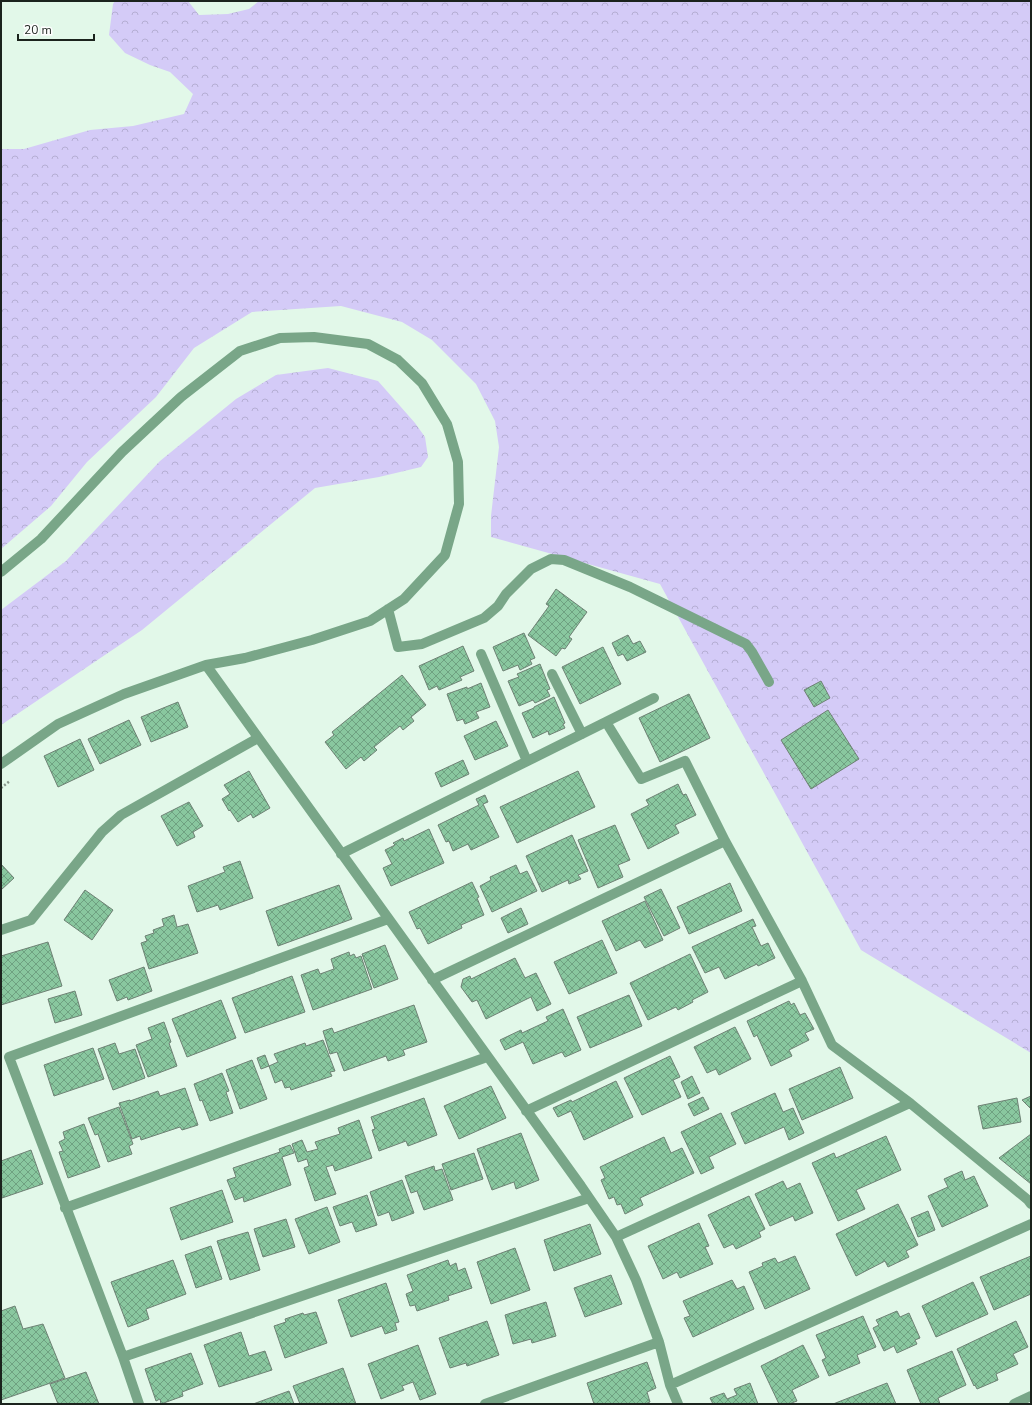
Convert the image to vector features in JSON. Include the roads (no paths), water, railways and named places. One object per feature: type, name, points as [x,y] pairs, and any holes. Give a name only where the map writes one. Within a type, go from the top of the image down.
[{"type":"street","points":[[1,572],[41,539],[122,452],[181,397],[240,351],[280,338],[314,337],[368,344],[398,360],[422,383],[447,424],[458,462],[459,504],[444,555],[404,599],[370,621],[312,640],[245,658],[206,665],[124,694],[58,724],[1,764]]},
{"type":"street","points":[[388,609],[398,647],[422,644],[484,618],[498,606],[506,594],[531,569],[551,559],[564,560],[630,587],[746,644],[768,682]]},
{"type":"street","points":[[481,654],[527,762]]},
{"type":"street","points":[[206,665],[616,1237],[636,1280],[658,1342],[670,1385],[678,1404]]},
{"type":"street","points":[[552,674],[582,734]]},
{"type":"street","points":[[341,854],[654,698]]},
{"type":"street","points":[[606,722],[641,779],[685,761],[725,841],[802,981],[832,1045],[910,1103],[1031,1204]]},
{"type":"street","points":[[1,930],[30,920],[102,832],[122,815],[258,738]]},
{"type":"street","points":[[432,980],[725,841]]},
{"type":"street","points":[[139,1404],[123,1357],[65,1208],[9,1057],[388,919]]},
{"type":"street","points":[[526,1111],[802,981]]},
{"type":"street","points":[[65,1208],[487,1057]]},
{"type":"street","points":[[616,1237],[910,1103]]},
{"type":"street","points":[[123,1357],[589,1198]]},
{"type":"street","points":[[670,1385],[1031,1224]]},
{"type":"street","points":[[485,1404],[658,1342]]},
{"type":"street","points":[[1014,1404],[1031,1396]]}]
